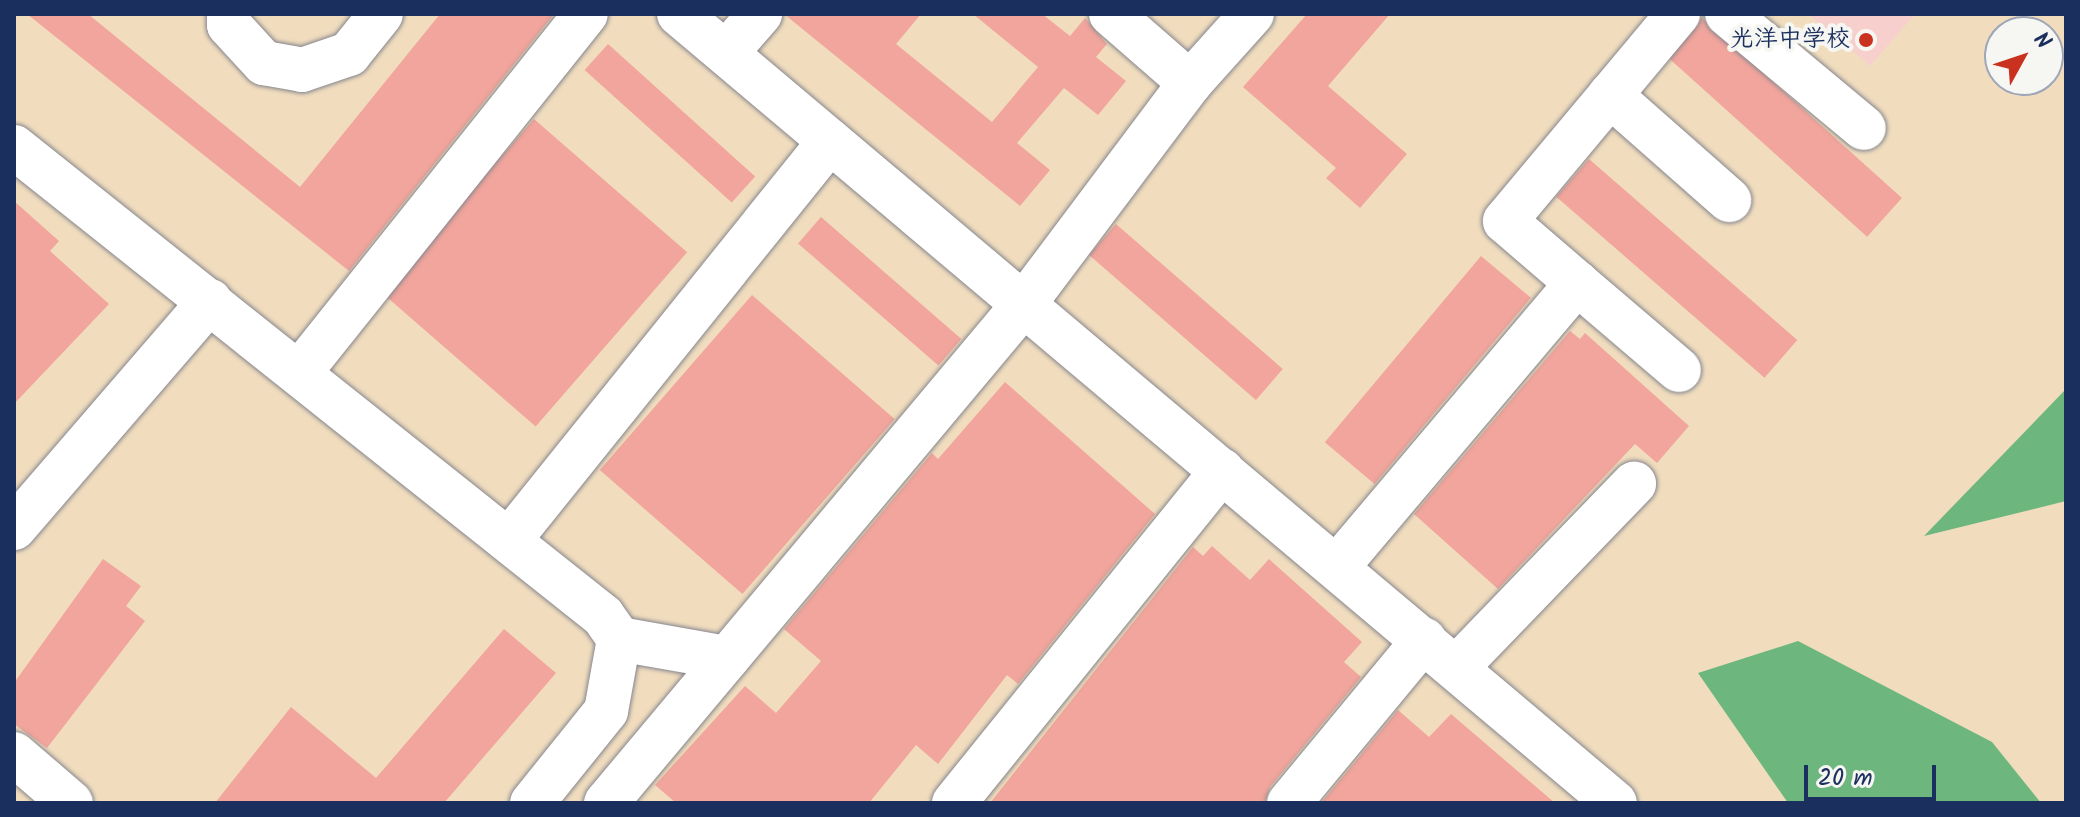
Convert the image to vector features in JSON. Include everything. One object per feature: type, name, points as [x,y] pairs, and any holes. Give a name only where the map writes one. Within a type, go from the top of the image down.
[{"type":"street","points":[[229,14],[229,25],[264,63],[302,70],[349,54],[381,14]]},
{"type":"street","points":[[300,372],[586,14]]},
{"type":"street","points":[[679,14],[1614,803]]},
{"type":"street","points":[[726,53],[760,14]]},
{"type":"street","points":[[1111,14],[1190,83]]},
{"type":"street","points":[[606,803],[1024,304],[1190,83],[1252,14]]},
{"type":"street","points":[[1678,14],[1505,221],[1679,370]]},
{"type":"street","points":[[1727,14],[1864,128]]},
{"type":"street","points":[[1610,95],[1729,200]]},
{"type":"street","points":[[511,538],[830,141]]},
{"type":"street","points":[[14,147],[511,538],[603,616],[619,639],[606,711],[532,803]]},
{"type":"street","points":[[1337,567],[1577,283]]},
{"type":"street","points":[[14,528],[210,301]]},
{"type":"street","points":[[954,803],[1222,471]]},
{"type":"street","points":[[1289,803],[1440,654],[1634,484]]},
{"type":"street","points":[[619,639],[727,658]]},
{"type":"street","points":[[14,754],[71,803]]},
{"type":"shaded area","name":"光洋中学校","points":[[1808,14],[1915,14],[1870,66]]},
{"type":"green space","points":[[2066,389],[2066,501],[1924,536]]},
{"type":"green space","points":[[1798,641],[1992,742],[2041,803],[1788,803],[1698,673]]},
{"type":"building","points":[[27,14],[88,14],[300,187],[440,14],[554,14],[349,271]]},
{"type":"building","points":[[784,14],[921,14],[896,44],[992,122],[1038,67],[973,14],[1042,14],[1070,36],[1085,18],[1107,44],[1096,57],[1126,81],[1098,115],[1064,88],[1017,143],[1050,170],[1020,206]]},
{"type":"building","points":[[1307,14],[1390,14],[1328,86],[1407,154],[1360,208],[1326,178],[1336,168],[1243,87]]},
{"type":"building","points":[[1702,18],[1902,198],[1867,237],[1667,57]]},
{"type":"building","points":[[608,44],[755,176],[732,202],[585,70]]},
{"type":"building","points":[[534,119],[687,252],[536,427],[382,293]]},
{"type":"building","points":[[1589,159],[1797,340],[1764,378],[1556,197]]},
{"type":"building","points":[[14,201],[59,241],[50,251],[109,304],[14,404]]},
{"type":"building","points":[[821,217],[961,339],[938,365],[798,243]]},
{"type":"building","points":[[1116,224],[1283,369],[1256,400],[1089,255]]},
{"type":"building","points":[[1481,256],[1531,298],[1375,484],[1325,442]]},
{"type":"building","points":[[752,295],[895,419],[742,594],[600,470]]},
{"type":"building","points":[[1570,331],[1580,339],[1585,333],[1689,426],[1657,463],[1635,444],[1498,589],[1414,514]]},
{"type":"building","points":[[1005,382],[1155,514],[1018,684],[1007,675],[938,764],[916,745],[869,803],[676,803],[655,785],[745,686],[776,713],[821,661],[784,629],[932,453],[938,459]]},
{"type":"building","points":[[1212,546],[1250,580],[1269,559],[1362,642],[1344,662],[1361,677],[1270,787],[1265,803],[990,803],[1193,547],[1203,556]]},
{"type":"building","points":[[103,559],[141,586],[126,606],[145,621],[47,748],[14,724],[14,683]]},
{"type":"building","points":[[504,629],[556,673],[444,803],[215,803],[291,707],[376,778]]},
{"type":"building","points":[[1398,710],[1429,737],[1451,714],[1555,803],[1321,803]]},
{"type":"place","name":"光洋中学校","points":[[1866,40]]}]
